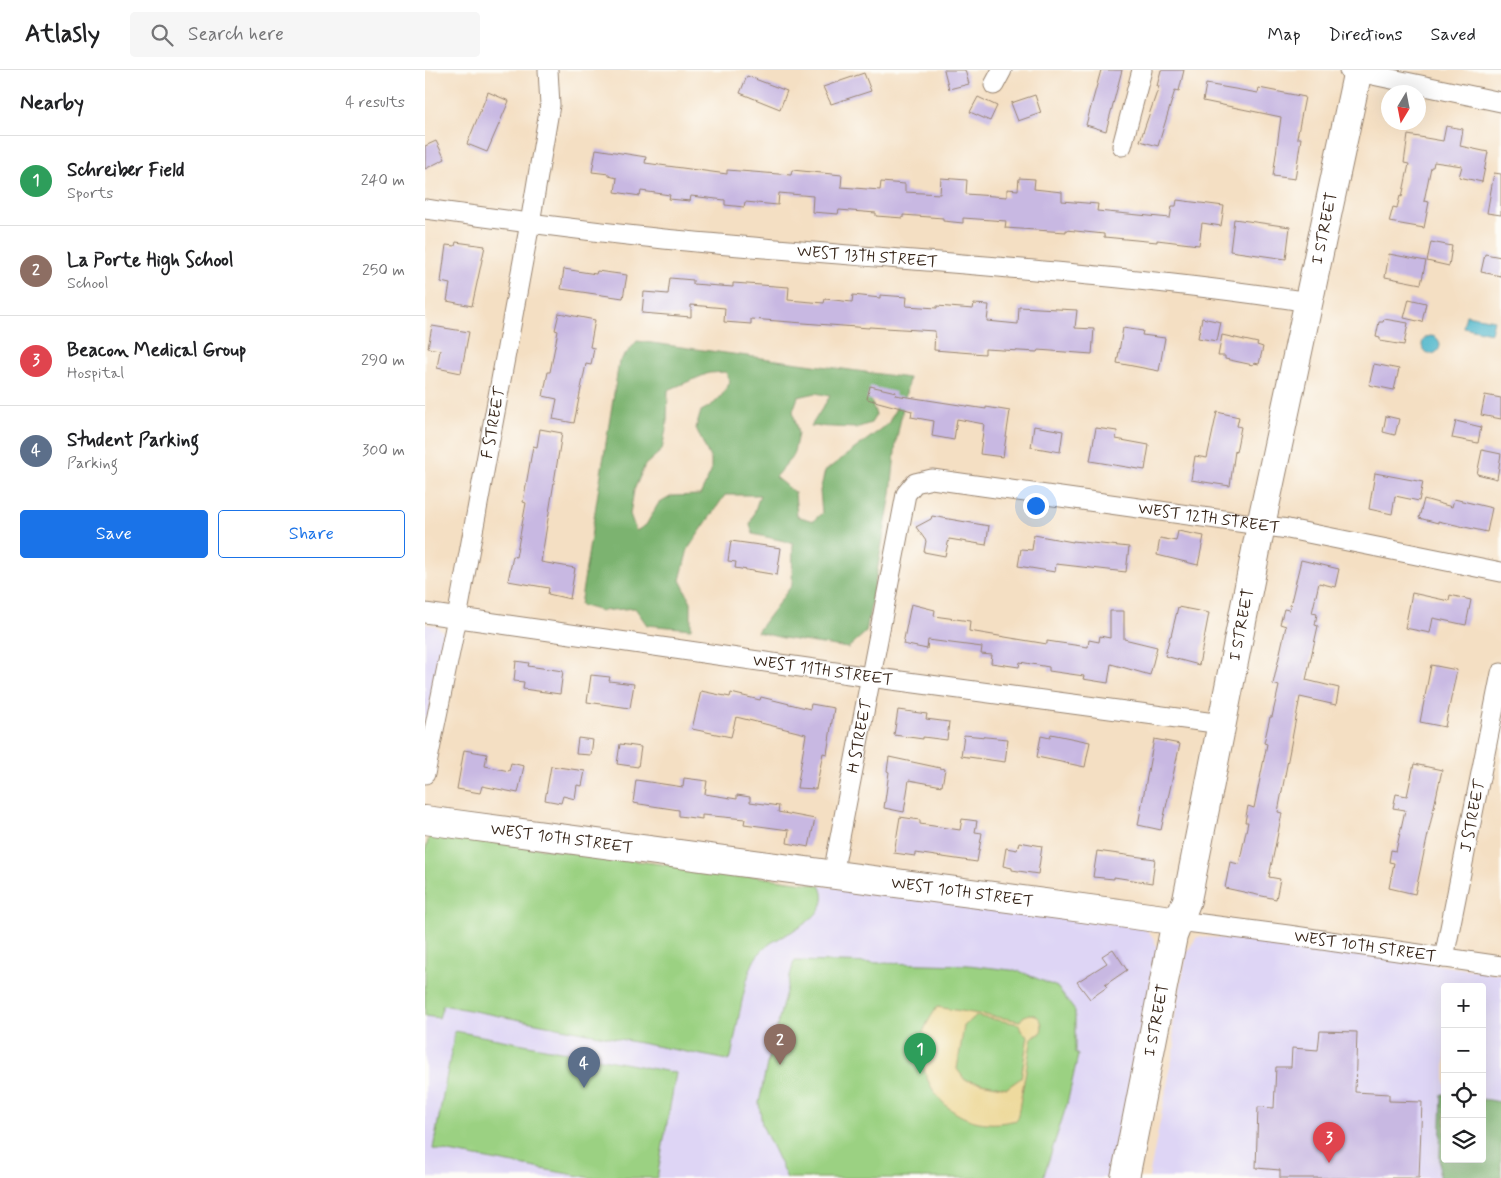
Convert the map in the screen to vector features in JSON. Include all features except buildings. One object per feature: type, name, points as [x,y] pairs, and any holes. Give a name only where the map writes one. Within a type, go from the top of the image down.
[{"type":"street","name":"F STREET","points":[[425,774],[457,618],[530,223],[550,105],[548,70]]},
{"type":"street","points":[[1122,146],[1142,70]]},
{"type":"street","points":[[1355,71],[1501,102]]},
{"type":"street","name":"I STREET","points":[[1125,1178],[1173,936],[1187,900],[1261,525],[1309,302],[1355,71]]},
{"type":"street","name":"WEST 13TH STREET","points":[[425,209],[664,239],[1148,281],[1309,302]]},
{"type":"street","name":"WEST 12TH STREET","points":[[915,483],[931,479],[1288,529],[1501,572]]},
{"type":"street","name":"H STREET","points":[[835,874],[836,858],[906,494],[915,483]]},
{"type":"street","name":"WEST 11TH STREET","points":[[425,613],[870,677],[1222,724]]},
{"type":"street","name":"J STREET","points":[[1443,958],[1501,673]]},
{"type":"street","name":"WEST 10TH STREET","points":[[425,820],[835,874],[1501,966]]},
{"type":"shaded area","points":[[425,624],[436,626],[444,633],[425,735]]},
{"type":"shaded area","points":[[434,834],[1142,928],[1149,932],[1157,948],[1113,1178],[425,1178],[425,850],[428,840]]},
{"type":"shaded area","points":[[1197,937],[1244,939],[1501,974],[1501,1178],[1149,1178],[1175,1045],[1173,1025],[1187,952]]},
{"type":"green space","points":[[637,341],[909,378],[896,442],[891,494],[866,632],[848,648],[757,632],[792,585],[793,543],[753,534],[750,525],[760,495],[725,495],[688,549],[680,580],[691,602],[691,629],[647,625],[635,608],[601,611],[580,605],[619,362]],"holes":[[[726,372],[730,382],[718,400],[701,411],[696,428],[711,460],[711,472],[700,495],[672,496],[658,504],[646,525],[636,531],[630,514],[634,490],[645,465],[662,450],[667,423],[668,390],[709,373]],[[816,393],[830,396],[811,426],[856,428],[871,423],[876,415],[870,398],[901,398],[888,424],[825,471],[820,491],[822,513],[813,521],[797,516],[795,493],[775,477],[793,456],[798,434],[793,411],[798,397]]]},
{"type":"green space","points":[[432,834],[820,885],[823,896],[822,905],[809,921],[769,944],[757,956],[749,975],[741,1004],[731,1057],[728,1060],[443,1005],[439,1018],[425,1016],[425,852],[429,837]]},
{"type":"green space","points":[[794,961],[968,965],[1019,971],[1057,987],[1075,1011],[1075,1053],[1078,1055],[1067,1104],[1043,1178],[787,1178],[762,1125],[759,1103],[767,1064]]},
{"type":"green space","points":[[455,1031],[676,1073],[657,1178],[591,1178],[433,1149]]},
{"type":"green space","points":[[1486,1100],[1501,1102],[1501,1178],[1439,1178],[1441,1122],[1441,1163],[1486,1163]]},
{"type":"sand","points":[[937,1007],[1020,1021],[1028,1014],[1032,1014],[1040,1019],[1042,1028],[1040,1034],[1032,1037],[1017,1120],[987,1123],[971,1120],[956,1113],[944,1104],[934,1092],[922,1062],[921,1046],[924,1030]],"holes":[[[976,1016],[1019,1024],[1021,1031],[1028,1036],[1021,1078],[1007,1088],[965,1080],[957,1069],[964,1026]]]},
{"type":"water","points":[[1466,315],[1494,320],[1491,333],[1463,327]]},
{"type":"water","points":[[1431,336],[1439,341],[1440,345],[1435,353],[1431,354],[1423,349],[1422,345],[1427,337]]},
{"type":"place","name":"La Porte High School","points":[[780,1065]]},
{"type":"place","name":"Schreiber Field","points":[[920,1074]]},
{"type":"place","name":"Student Parking","points":[[584,1088]]},
{"type":"place","name":"Beacon Medical Group","points":[[1329,1163]]}]
